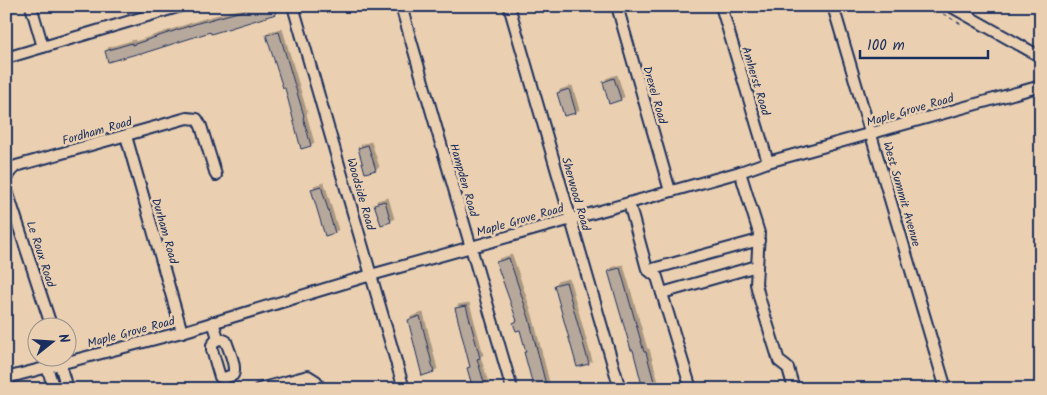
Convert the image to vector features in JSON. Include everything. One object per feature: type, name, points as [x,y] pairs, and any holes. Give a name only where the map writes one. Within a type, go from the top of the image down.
[{"type":"street","points":[[31,6],[43,48]]},
{"type":"street","points":[[6,58],[181,6]]},
{"type":"street","name":"Woodside Road","points":[[293,6],[404,389]]},
{"type":"street","name":"Hampden Road","points":[[401,6],[512,389]]},
{"type":"street","name":"Sherwood Road","points":[[509,6],[620,389]]},
{"type":"street","name":"Drexel Road","points":[[617,6],[670,191]]},
{"type":"street","name":"Amherst Road","points":[[721,6],[768,162]]},
{"type":"street","name":"West Summit Avenue","points":[[834,6],[946,389]]},
{"type":"street","points":[[950,6],[1041,57]]},
{"type":"street","name":"Maple Grove Road","points":[[78,357],[182,332],[371,275],[1041,86]]},
{"type":"street","name":"Fordham Road","points":[[7,179],[16,166],[187,118],[197,119],[201,126],[216,175]]},
{"type":"street","name":"Durham Road","points":[[126,136],[182,332]]},
{"type":"street","points":[[740,172],[759,233],[756,284],[779,360],[788,368],[794,389]]},
{"type":"street","name":"Le Roux Road","points":[[6,188],[49,318]]},
{"type":"street","points":[[629,202],[647,269],[657,277],[691,389]]},
{"type":"street","points":[[649,270],[759,240]]},
{"type":"street","points":[[662,294],[757,266]]},
{"type":"street","points":[[213,322],[218,338]]},
{"type":"street","name":"Maple Grove Road","points":[[6,378],[43,368]]},
{"type":"street","points":[[47,368],[54,389]]},
{"type":"street","points":[[62,368],[67,389]]},
{"type":"street","points":[[259,389],[308,376],[316,381],[320,389]]},
{"type":"building","points":[[260,6],[274,6],[276,14],[108,62],[105,51],[132,43],[132,45],[198,23]]},
{"type":"building","points":[[279,32],[311,146],[301,149],[285,88],[283,88],[266,35]]},
{"type":"building","points":[[614,78],[621,100],[609,104],[603,82]]},
{"type":"building","points":[[569,89],[576,113],[564,116],[557,93]]},
{"type":"building","points":[[368,145],[376,170],[365,173],[358,148]]},
{"type":"building","points":[[321,186],[335,233],[325,236],[311,189]]},
{"type":"building","points":[[385,201],[391,222],[381,225],[374,204]]},
{"type":"building","points":[[509,258],[529,318],[547,389],[534,389],[520,330],[516,331],[513,323],[517,321],[496,262]]},
{"type":"building","points":[[620,268],[656,389],[643,389],[633,350],[631,350],[608,271]]},
{"type":"building","points":[[566,282],[589,364],[577,367],[554,285]]},
{"type":"building","points":[[466,306],[480,358],[477,359],[486,389],[473,389],[467,368],[470,367],[455,308]]},
{"type":"building","points":[[420,316],[434,372],[422,376],[408,320]]}]
